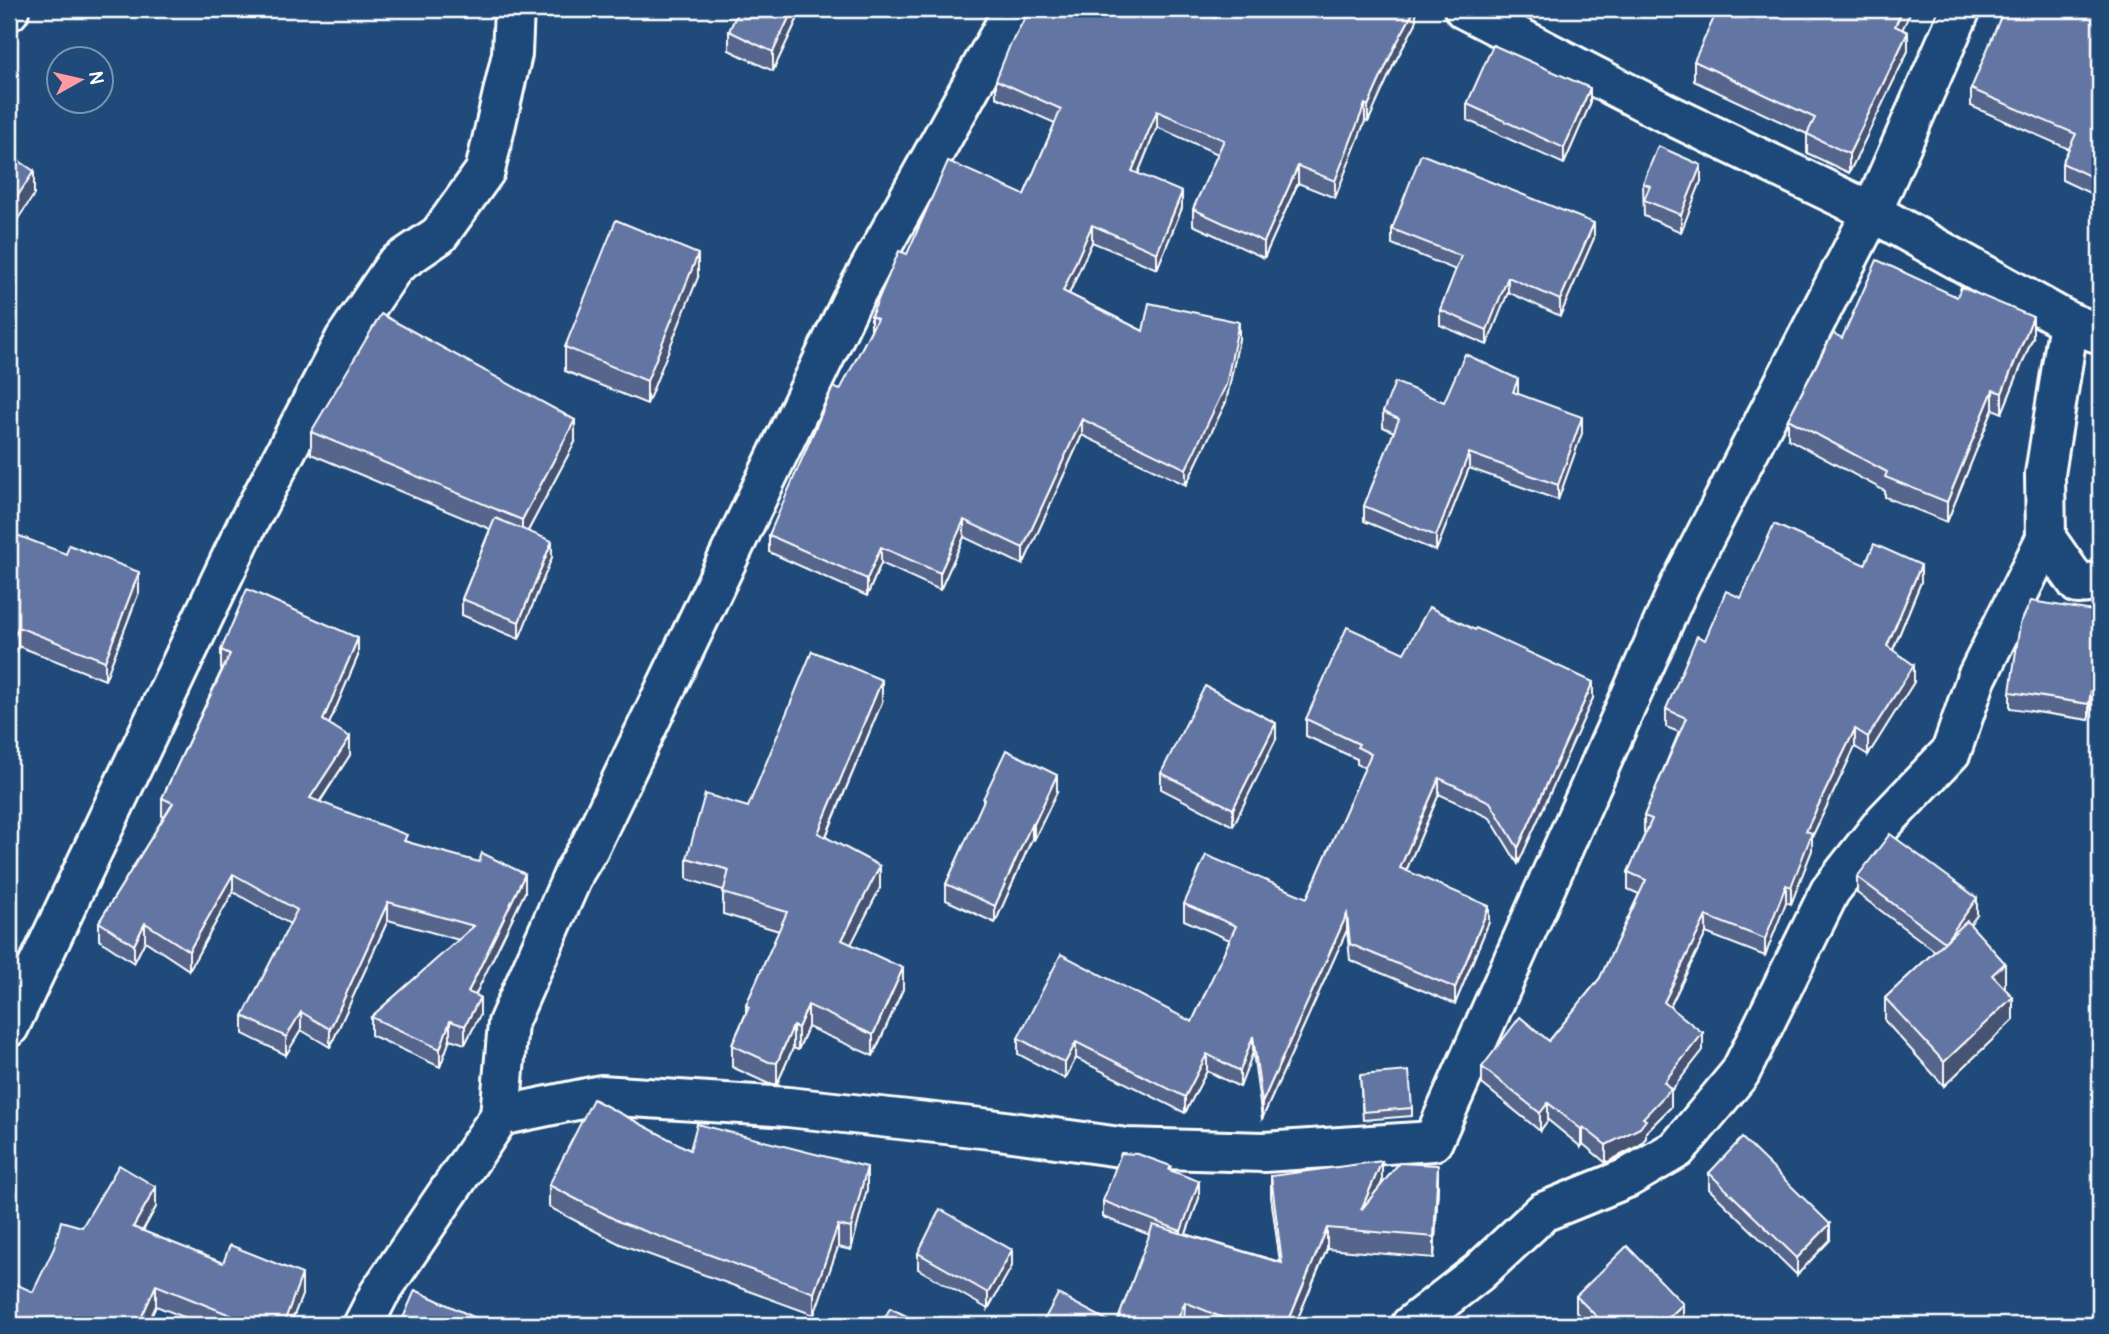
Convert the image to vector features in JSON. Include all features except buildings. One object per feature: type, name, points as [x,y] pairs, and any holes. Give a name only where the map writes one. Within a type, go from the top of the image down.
[{"type":"street","points":[[9,1027],[246,527],[345,339],[395,265],[439,235],[485,172],[512,54],[514,9]]},
{"type":"street","points":[[363,1325],[379,1294],[500,1116],[508,1023],[575,871],[589,848],[851,302],[1014,9]]},
{"type":"street","points":[[1412,1325],[1479,1272],[1543,1212],[1627,1178],[1677,1149],[1740,1073],[1830,891],[1884,822],[1951,751],[1976,680],[2046,538],[2045,474],[2085,328],[1872,212],[1662,111],[1464,9]]},
{"type":"street","points":[[500,1116],[601,1095],[788,1107],[991,1129],[1127,1148],[1264,1152],[1433,1141],[1680,585],[1872,212],[1961,9]]},
{"type":"street","points":[[2046,538],[2078,584],[2100,582]]}]
